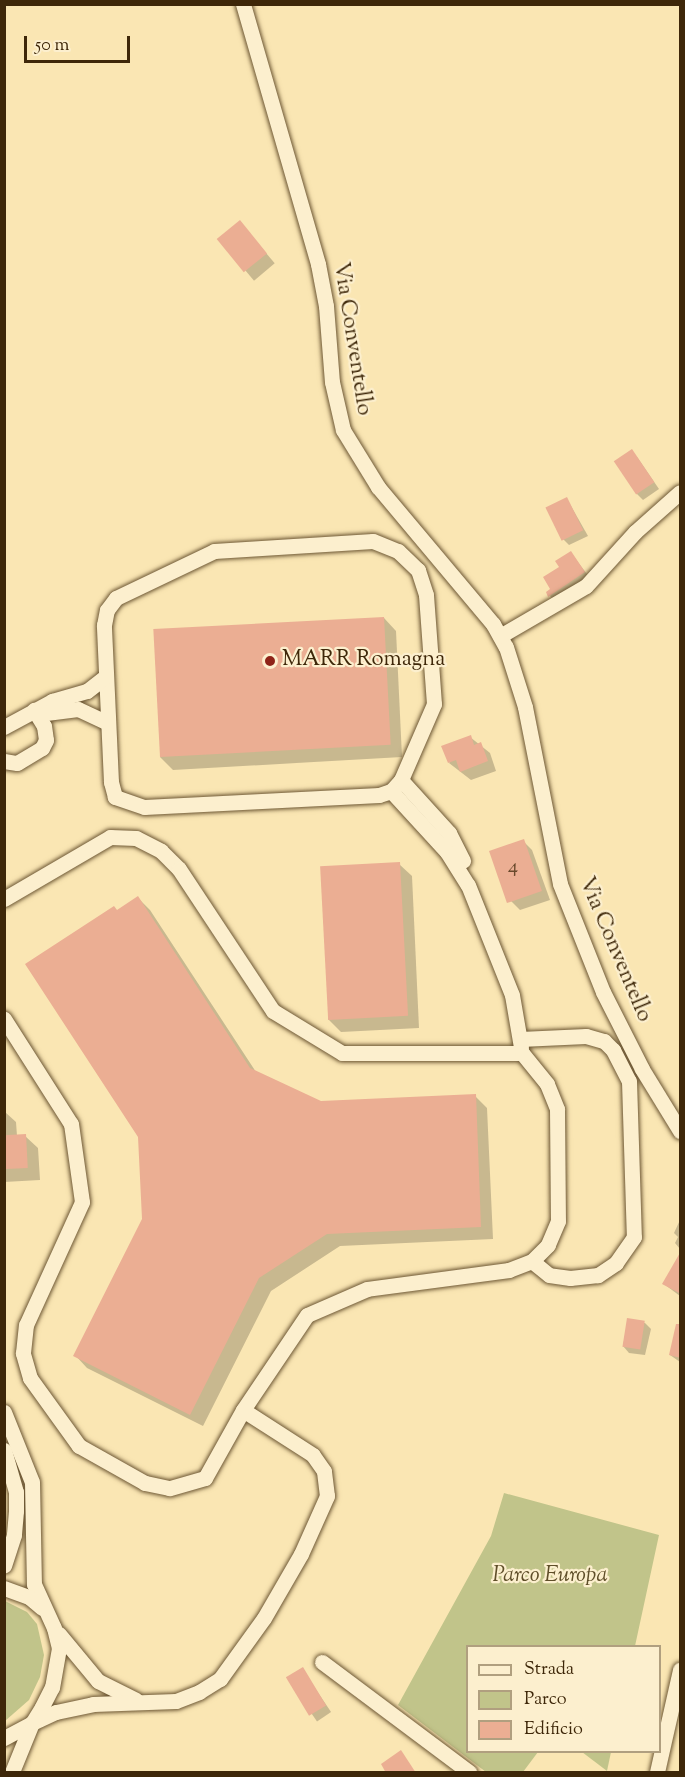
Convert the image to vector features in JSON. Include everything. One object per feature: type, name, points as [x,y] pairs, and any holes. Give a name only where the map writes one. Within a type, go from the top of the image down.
[{"type":"street","name":"Via Conventello","points":[[243,4],[318,264],[326,306],[332,382],[343,430],[378,487],[500,636],[525,707],[546,828],[560,884],[581,943],[642,1069],[681,1131]]},
{"type":"street","points":[[500,636],[586,586],[635,532],[681,492]]},
{"type":"street","points":[[373,541],[398,551],[418,570],[426,595],[434,704],[396,785],[380,795],[144,807],[125,803],[115,797],[111,782],[108,723],[104,625],[107,610],[116,598],[214,551],[373,541]]},
{"type":"street","points":[[4,727],[74,697],[106,676]]},
{"type":"street","points":[[4,737],[36,713],[57,709],[78,709],[108,723]]},
{"type":"street","points":[[4,761],[17,763],[42,748],[46,740],[36,713]]},
{"type":"street","points":[[4,1018],[71,1124],[82,1202],[26,1325],[23,1353],[30,1378],[79,1446],[145,1484],[169,1488],[205,1478],[243,1410],[291,1335],[307,1315],[325,1305],[367,1290],[489,1275],[532,1261],[548,1245],[558,1221],[557,1108],[547,1084],[521,1046],[512,995],[468,885],[447,852],[396,785]]},
{"type":"street","points":[[4,899],[110,837],[136,838],[161,851],[179,869],[273,1011],[342,1053],[521,1046],[586,1036],[604,1041],[613,1050],[629,1081],[634,1237],[616,1263],[598,1275],[570,1278],[549,1275],[532,1261]]},
{"type":"street","points":[[4,1738],[56,1712],[93,1704],[151,1704],[176,1701],[220,1679],[264,1618],[301,1554],[327,1496],[324,1471],[312,1455],[243,1410]]},
{"type":"street","points":[[4,1412],[32,1482],[35,1511],[31,1564],[44,1610],[54,1628],[98,1681],[120,1695],[151,1704]]},
{"type":"street","points":[[4,1450],[16,1492],[14,1535],[4,1565]]},
{"type":"street","points":[[4,1588],[29,1597],[44,1610]]},
{"type":"street","points":[[12,1773],[32,1723],[52,1687],[57,1668],[58,1648],[54,1628]]},
{"type":"street","points":[[322,1662],[469,1773]]},
{"type":"street","points":[[657,1773],[681,1670]]},
{"type":"green space","name":"Parco Europa","points":[[504,1493],[659,1535],[635,1645],[466,1645],[466,1753],[537,1753],[523,1772],[486,1772],[398,1705],[491,1536]]},
{"type":"green space","points":[[5,1601],[27,1612],[37,1624],[44,1655],[40,1677],[29,1700],[5,1721]]},
{"type":"green space","points":[[583,1753],[611,1753],[607,1771]]},
{"type":"building","points":[[240,220],[267,253],[244,272],[217,239]]},
{"type":"building","points":[[632,449],[654,482],[636,494],[614,461]]},
{"type":"building","points":[[567,497],[583,530],[562,541],[545,508]]},
{"type":"building","points":[[571,551],[585,572],[548,597],[546,592],[550,589],[543,577],[559,567],[555,561]]},
{"type":"building","name":"MARR Romagna","points":[[384,617],[391,745],[160,757],[153,629]]},
{"type":"building","points":[[471,735],[474,745],[481,742],[488,761],[460,772],[456,760],[448,763],[441,746]]},
{"type":"building","points":[[524,839],[542,891],[507,903],[489,851]]},
{"type":"building","points":[[400,862],[408,1016],[328,1020],[320,866]]},
{"type":"building","points":[[138,896],[250,1068],[321,1101],[476,1094],[481,1227],[327,1234],[259,1278],[190,1415],[73,1356],[142,1219],[138,1137],[25,964],[114,906],[117,910]]},
{"type":"building","points":[[26,1134],[28,1168],[6,1169],[4,1135]]},
{"type":"building","points":[[681,1251],[681,1294],[662,1284]]},
{"type":"building","points":[[627,1318],[645,1321],[640,1349],[622,1347]]},
{"type":"building","points":[[676,1324],[681,1324],[681,1358],[669,1355]]},
{"type":"building","points":[[303,1667],[326,1706],[309,1716],[286,1677]]},
{"type":"building","points":[[401,1750],[416,1773],[386,1773],[381,1764]]},
{"type":"place","name":"MARR Romagna","points":[[270,661]]}]
